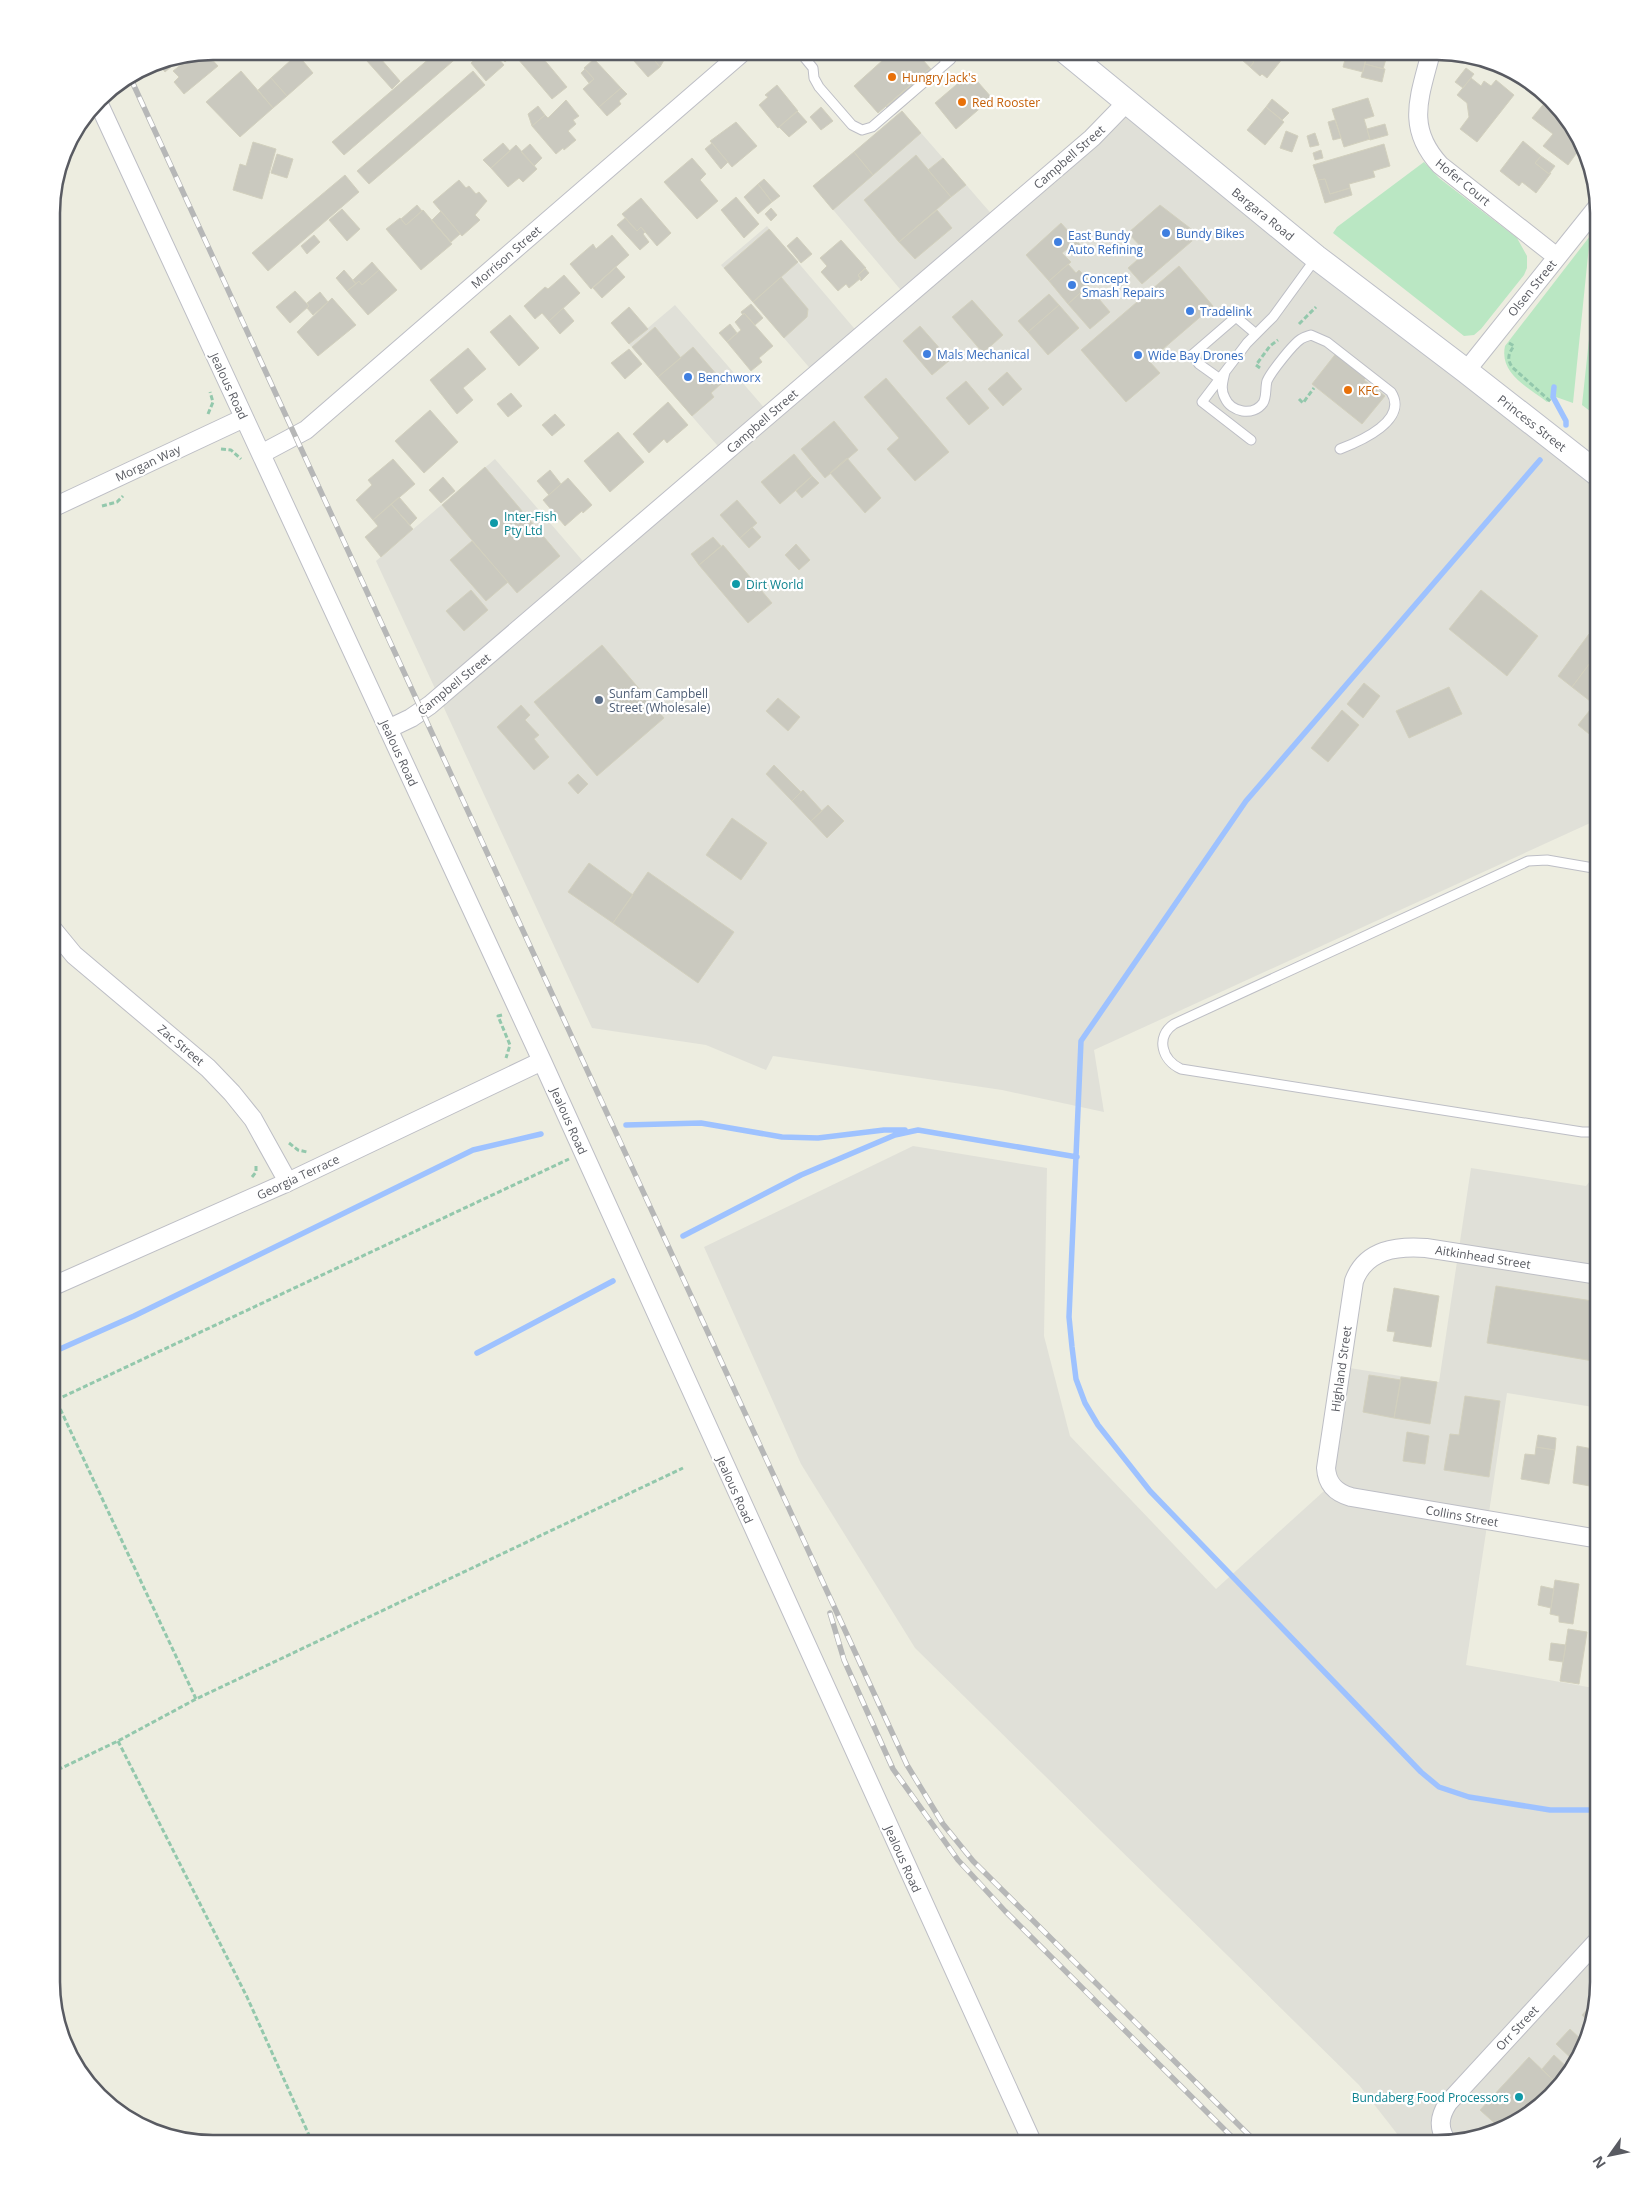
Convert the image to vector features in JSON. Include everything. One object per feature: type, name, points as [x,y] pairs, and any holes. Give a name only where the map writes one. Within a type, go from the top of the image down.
[{"type":"main road","name":"Bargara Road","points":[[1075,60],[1316,257],[1466,371]]},
{"type":"main road","name":"Princess Street","points":[[1466,371],[1590,468]]},
{"type":"street","name":"Morrison Street","points":[[261,454],[306,430],[734,60]]},
{"type":"street","name":"Hofer Court","points":[[1429,60],[1417,107],[1417,118],[1419,131],[1430,154],[1440,165],[1557,257]]},
{"type":"street","name":"Campbell Street","points":[[388,729],[421,712],[455,684],[1092,138],[1127,102]]},
{"type":"street","name":"Jealous Road","points":[[101,109],[542,1061],[1029,2135]]},
{"type":"street","name":"Olsen Street","points":[[1466,371],[1590,216]]},
{"type":"street","name":"Morgan Way","points":[[60,504],[244,418]]},
{"type":"street","name":"Zac Street","points":[[60,938],[74,955],[208,1068],[232,1093],[253,1119],[288,1182]]},
{"type":"street","name":"Georgia Terrace","points":[[60,1283],[288,1182],[542,1061]]},
{"type":"street","name":"Aitkinhead Street","points":[[1370,1259],[1384,1250],[1406,1246],[1590,1275]]},
{"type":"street","name":"Highland Street","points":[[1330,1484],[1326,1477],[1326,1468],[1354,1281],[1358,1271],[1370,1259]]},
{"type":"street","name":"Collins Street","points":[[1330,1484],[1335,1490],[1351,1497],[1590,1537]]},
{"type":"street","name":"Orr Street","points":[[1444,2135],[1440,2127],[1440,2121],[1448,2103],[1590,1949]]},
{"type":"lane","points":[[806,60],[813,68],[814,78],[818,87],[852,124],[862,130],[872,127],[950,60]]},
{"type":"lane","points":[[944,65],[946,60]]},
{"type":"lane","points":[[1251,440],[1202,402],[1256,334],[1273,317],[1316,257]]},
{"type":"lane","points":[[1222,376],[1199,364],[1192,355],[1236,317],[1256,334]]},
{"type":"lane","points":[[1222,376],[1222,392],[1229,404],[1235,409],[1242,411],[1254,410],[1262,404],[1265,398],[1269,378],[1301,339],[1311,335],[1327,342],[1391,392],[1396,404],[1395,411],[1388,422],[1340,449]]},
{"type":"lane","points":[[1590,867],[1547,860],[1528,861],[1174,1024],[1164,1033],[1162,1039],[1164,1052],[1168,1059],[1174,1066],[1181,1069],[1590,1132]]},
{"type":"path","points":[[1497,332],[1514,346],[1508,360],[1512,368],[1551,402]]},
{"type":"path","points":[[1299,399],[1303,403],[1314,388]]},
{"type":"path","points":[[206,417],[212,408],[213,402],[209,389]]},
{"type":"path","points":[[218,450],[236,452],[244,464]]},
{"type":"path","points":[[502,1063],[509,1052],[510,1045],[498,1016],[505,1014]]},
{"type":"path","points":[[288,1142],[298,1150],[311,1152]]},
{"type":"path","points":[[60,1398],[582,1152]]},
{"type":"path","points":[[60,1409],[196,1699]]},
{"type":"path","points":[[60,1770],[196,1699],[683,1468]]},
{"type":"path","points":[[118,1741],[247,1997],[308,2135]]},
{"type":"shaded area","points":[[1126,100],[1590,472],[1590,823],[1094,1050],[1104,1112],[1002,1090],[773,1056],[766,1070],[706,1045],[592,1028],[376,561],[495,459],[588,567],[723,452],[629,344],[675,305],[768,412],[814,373],[721,265],[767,226],[859,334],[905,295],[813,186],[902,111],[995,218]]},
{"type":"shaded area","points":[[913,1146],[1047,1168],[1044,1336],[1070,1436],[1216,1589],[1324,1491],[1343,1367],[1439,1382],[1471,1168],[1586,1186],[1590,1181],[1590,1407],[1507,1393],[1466,1665],[1590,1687],[1589,2002],[1585,2022],[1570,2058],[1545,2090],[1522,2109],[1486,2127],[1457,2134],[1398,2135],[1359,2085],[915,1648],[801,1464],[704,1247]]},
{"type":"green space","points":[[1424,162],[1439,178],[1517,238],[1527,256],[1527,268],[1524,275],[1481,329],[1474,335],[1464,336],[1333,233],[1337,227]]},
{"type":"green space","points":[[1590,236],[1573,403],[1556,397],[1547,402],[1524,385],[1511,372],[1504,356],[1505,346]]},
{"type":"green space","points":[[1590,330],[1590,411],[1582,405]]},
{"type":"building","points":[[212,60],[218,66],[184,94],[174,82],[179,77],[173,71],[182,64]]},
{"type":"building","points":[[291,60],[304,60],[303,61],[313,73],[287,96],[271,78]]},
{"type":"building","points":[[366,60],[382,60],[400,81],[392,89]]},
{"type":"building","points":[[428,60],[454,60],[344,155],[332,142]]},
{"type":"building","points":[[474,60],[500,60],[504,65],[486,81],[471,63]]},
{"type":"building","points":[[519,60],[544,60],[567,87],[552,99]]},
{"type":"building","points":[[595,60],[621,88],[599,107],[583,89],[594,79],[584,68]]},
{"type":"building","points":[[633,60],[654,60],[660,67],[648,77]]},
{"type":"building","points":[[654,60],[664,60],[660,67]]},
{"type":"building","name":"Hungry Jack's","points":[[883,60],[923,60],[930,68],[878,113],[854,86]]},
{"type":"building","points":[[1242,60],[1252,60],[1254,62],[1250,67]]},
{"type":"building","points":[[1252,60],[1281,60],[1267,78],[1262,74],[1260,76],[1250,67],[1254,62]]},
{"type":"building","points":[[1345,60],[1365,60],[1363,72],[1343,67]]},
{"type":"building","points":[[1366,60],[1386,60],[1383,69],[1365,64]]},
{"type":"building","points":[[1365,64],[1385,69],[1382,82],[1361,77]]},
{"type":"building","points":[[172,66],[165,72],[162,69]]},
{"type":"building","points":[[930,68],[937,77],[894,115],[886,107]]},
{"type":"building","points":[[1466,68],[1474,74],[1463,88],[1455,82]]},
{"type":"building","points":[[585,69],[594,79],[589,83],[581,73]]},
{"type":"building","points":[[241,71],[273,108],[240,137],[206,102]]},
{"type":"building","points":[[473,71],[485,85],[369,184],[357,171]]},
{"type":"building","points":[[970,73],[992,98],[956,129],[935,103]]},
{"type":"building","points":[[271,78],[287,96],[273,108],[258,90]]},
{"type":"building","points":[[1471,78],[1481,86],[1484,81],[1491,86],[1496,80],[1514,95],[1477,142],[1460,129],[1469,117],[1467,103],[1457,95]]},
{"type":"building","points":[[777,85],[798,111],[778,128],[759,105],[768,97],[765,95]]},
{"type":"building","points":[[621,88],[627,94],[619,101],[621,104],[607,116],[599,107]]},
{"type":"building","points":[[1368,98],[1374,116],[1364,119],[1370,139],[1344,147],[1332,109]]},
{"type":"building","points":[[1272,99],[1289,113],[1282,120],[1266,107]]},
{"type":"building","points":[[566,100],[579,116],[573,120],[576,124],[568,131],[576,140],[556,154],[532,126],[545,115],[548,118]]},
{"type":"building","points":[[1544,104],[1558,120],[1577,152],[1568,165],[1543,146],[1553,134],[1532,118]]},
{"type":"building","points":[[538,106],[545,115],[532,126],[528,114]]},
{"type":"building","points":[[821,107],[833,121],[821,130],[810,117]]},
{"type":"building","points":[[1266,107],[1284,122],[1265,145],[1247,130]]},
{"type":"building","points":[[797,111],[807,122],[789,137],[779,127]]},
{"type":"building","points":[[902,111],[921,133],[873,175],[854,152]]},
{"type":"building","points":[[1335,120],[1341,138],[1333,140],[1328,122]]},
{"type":"building","points":[[736,122],[757,146],[732,167],[710,141]]},
{"type":"building","points":[[1385,124],[1388,135],[1370,140],[1367,129]]},
{"type":"building","points":[[1286,131],[1298,136],[1292,152],[1280,148]]},
{"type":"building","points":[[1315,133],[1319,145],[1310,147],[1307,136]]},
{"type":"building","points":[[1523,141],[1541,156],[1535,163],[1549,174],[1551,173],[1536,193],[1522,182],[1519,186],[1500,171]]},
{"type":"building","points":[[253,142],[276,149],[262,199],[233,190],[240,164],[246,166]]},
{"type":"building","points":[[503,143],[510,151],[491,168],[483,160]]},
{"type":"building","points":[[712,143],[728,162],[721,169],[705,149]]},
{"type":"building","points":[[530,144],[542,158],[534,166],[521,152]]},
{"type":"building","points":[[1384,144],[1390,166],[1373,171],[1375,177],[1349,184],[1350,188],[1330,194],[1325,179],[1318,180],[1313,165]]},
{"type":"building","points":[[516,145],[537,169],[523,182],[519,178],[508,187],[491,168]]},
{"type":"building","points":[[1321,150],[1323,158],[1315,160],[1313,153]]},
{"type":"building","points":[[854,152],[873,175],[833,210],[813,186]]},
{"type":"building","points":[[277,154],[293,159],[287,178],[271,173]]},
{"type":"building","points":[[916,155],[951,197],[899,242],[864,200]]},
{"type":"building","points":[[1541,156],[1555,166],[1549,174],[1535,163]]},
{"type":"building","points":[[692,158],[706,174],[700,180],[718,201],[697,219],[664,182]]},
{"type":"building","points":[[943,158],[966,185],[951,197],[928,170]]},
{"type":"building","points":[[345,175],[359,192],[268,271],[252,253]]},
{"type":"building","points":[[764,179],[780,196],[772,202],[758,184]]},
{"type":"building","points":[[1325,179],[1330,194],[1350,188],[1352,195],[1325,203],[1318,180]]},
{"type":"building","points":[[459,180],[466,188],[469,186],[476,194],[479,192],[487,201],[475,215],[480,220],[462,236],[433,202]]},
{"type":"building","points":[[758,184],[772,202],[758,214],[744,197]]},
{"type":"building","points":[[736,197],[759,224],[744,238],[721,210]]},
{"type":"building","points":[[641,198],[671,233],[657,246],[641,227],[637,231],[622,214]]},
{"type":"building","points":[[417,205],[422,211],[406,225],[401,219]]},
{"type":"building","points":[[1160,205],[1199,235],[1142,284],[1128,268],[1146,252],[1128,233]]},
{"type":"building","points":[[771,208],[777,215],[771,221],[765,214]]},
{"type":"building","points":[[342,209],[360,229],[347,241],[329,220]]},
{"type":"building","points":[[423,210],[452,244],[421,270],[386,229],[400,218],[406,225]]},
{"type":"building","points":[[937,210],[952,228],[915,259],[899,242]]},
{"type":"building","points":[[441,211],[460,234],[451,242],[432,220]]},
{"type":"building","points":[[625,218],[637,231],[641,227],[645,232],[643,234],[649,242],[640,250],[617,225]]},
{"type":"building","points":[[1061,223],[1077,241],[1062,253],[1071,262],[1049,281],[1026,255]]},
{"type":"building","points":[[769,229],[798,262],[753,302],[724,268]]},
{"type":"building","points":[[314,235],[320,242],[307,254],[301,246]]},
{"type":"building","points":[[612,235],[629,255],[591,289],[570,264],[593,244],[596,249]]},
{"type":"building","points":[[797,237],[812,254],[801,263],[787,246]]},
{"type":"building","points":[[841,240],[866,268],[858,275],[861,278],[849,288],[846,284],[838,291],[821,272],[827,266],[820,258]]},
{"type":"building","points":[[1077,241],[1082,247],[1077,252],[1071,245]]},
{"type":"building","points":[[372,262],[379,270],[362,285],[359,281],[356,284],[353,280]]},
{"type":"building","points":[[1068,264],[1076,273],[1079,270],[1091,283],[1068,304],[1049,281]]},
{"type":"building","points":[[1179,266],[1213,306],[1149,361],[1160,373],[1126,402],[1081,350]]},
{"type":"building","points":[[616,267],[625,277],[602,298],[593,288]]},
{"type":"building","points":[[865,268],[869,273],[861,281],[858,275]]},
{"type":"building","points":[[344,270],[356,284],[347,291],[336,278]]},
{"type":"building","points":[[379,270],[397,290],[368,315],[347,291],[359,281],[362,285]]},
{"type":"building","points":[[564,275],[580,293],[549,321],[542,313],[535,319],[524,306],[545,287],[548,289]]},
{"type":"building","points":[[781,277],[808,309],[807,317],[784,338],[753,302]]},
{"type":"building","points":[[1088,286],[1110,312],[1090,329],[1068,304]]},
{"type":"building","points":[[295,291],[309,306],[290,323],[276,307]]},
{"type":"building","points":[[320,292],[328,302],[313,315],[307,308],[309,306],[307,303]]},
{"type":"building","points":[[1049,294],[1059,305],[1028,332],[1018,321]]},
{"type":"building","points":[[332,298],[356,325],[318,356],[297,332]]},
{"type":"building","points":[[972,300],[1003,335],[983,353],[952,317]]},
{"type":"building","points":[[751,304],[763,318],[755,325],[741,312]]},
{"type":"building","points":[[1059,305],[1079,328],[1048,355],[1028,332]]},
{"type":"building","points":[[629,307],[648,329],[629,344],[611,323]]},
{"type":"building","points":[[563,308],[574,321],[560,334],[549,321]]},
{"type":"building","points":[[744,313],[773,346],[759,358],[762,362],[751,371],[727,342],[741,330],[735,322]]},
{"type":"building","points":[[510,315],[539,348],[519,366],[490,332]]},
{"type":"building","points":[[730,324],[737,333],[727,342],[719,333]]},
{"type":"building","points":[[920,326],[950,360],[932,375],[903,341]]},
{"type":"building","points":[[655,327],[681,358],[658,377],[632,347]]},
{"type":"building","points":[[693,347],[723,382],[711,393],[714,397],[692,416],[658,377]]},
{"type":"building","name":"KFC","points":[[1341,347],[1371,372],[1364,380],[1385,396],[1362,424],[1312,384]]},
{"type":"building","points":[[468,348],[486,369],[463,388],[473,400],[457,414],[430,380]]},
{"type":"building","points":[[629,349],[642,364],[625,379],[611,363]]},
{"type":"building","points":[[1007,372],[1022,389],[1003,406],[988,389]]},
{"type":"building","points":[[886,378],[949,452],[915,481],[887,449],[899,438],[864,397]]},
{"type":"building","points":[[966,381],[989,408],[969,425],[946,398]]},
{"type":"building","points":[[511,393],[522,406],[508,417],[497,404]]},
{"type":"building","points":[[668,402],[688,425],[667,443],[664,439],[649,453],[633,434]]},
{"type":"building","points":[[430,410],[458,442],[424,473],[395,441]]},
{"type":"building","points":[[555,414],[565,425],[552,436],[542,425]]},
{"type":"building","points":[[834,421],[858,450],[825,478],[801,449]]},
{"type":"building","points":[[618,432],[644,462],[610,492],[584,461]]},
{"type":"building","points":[[794,454],[812,476],[780,504],[761,482]]},
{"type":"building","points":[[847,458],[881,498],[865,513],[830,473]]},
{"type":"building","points":[[393,459],[415,484],[373,520],[356,500],[372,485],[368,480]]},
{"type":"building","name":"Inter-Fish Pty Ltd","points":[[485,467],[560,556],[517,593],[442,505]]},
{"type":"building","points":[[550,470],[561,484],[549,495],[537,481]]},
{"type":"building","points":[[812,476],[819,483],[802,498],[796,491]]},
{"type":"building","points":[[443,477],[455,491],[441,503],[429,490]]},
{"type":"building","points":[[568,478],[592,505],[565,526],[543,500]]},
{"type":"building","points":[[399,497],[417,518],[410,525],[391,504]]},
{"type":"building","points":[[737,500],[757,523],[740,538],[720,515]]},
{"type":"building","points":[[391,504],[413,529],[381,557],[365,537],[378,526],[373,520]]},
{"type":"building","points":[[752,527],[761,537],[749,548],[740,538]]},
{"type":"building","points":[[713,537],[721,546],[699,565],[691,554]]},
{"type":"building","points":[[472,541],[508,582],[486,601],[450,560]]},
{"type":"building","points":[[796,544],[810,560],[799,570],[785,555]]},
{"type":"building","name":"Dirt World","points":[[723,545],[772,603],[748,623],[699,565]]},
{"type":"building","points":[[471,590],[488,610],[464,631],[446,611]]},
{"type":"building","points":[[1481,590],[1538,636],[1507,676],[1449,629]]},
{"type":"building","points":[[1590,635],[1590,663],[1572,687],[1558,676]]},
{"type":"building","points":[[602,645],[664,718],[597,776],[534,702]]},
{"type":"building","points":[[1590,663],[1590,701],[1572,687]]},
{"type":"building","points":[[1364,683],[1380,696],[1363,718],[1347,704]]},
{"type":"building","points":[[1449,687],[1462,714],[1409,738],[1396,711]]},
{"type":"building","points":[[778,698],[800,717],[788,731],[766,711]]},
{"type":"building","points":[[521,705],[530,715],[525,720],[539,735],[534,739],[549,757],[534,770],[497,727]]},
{"type":"building","points":[[1342,710],[1359,725],[1328,762],[1311,748]]},
{"type":"building","points":[[1590,710],[1590,735],[1578,725]]},
{"type":"building","points":[[774,765],[801,792],[792,801],[766,774]]},
{"type":"building","points":[[578,774],[588,784],[578,794],[568,783]]},
{"type":"building","points":[[803,790],[822,811],[811,821],[792,801]]},
{"type":"building","points":[[828,805],[844,821],[827,838],[811,821]]},
{"type":"building","points":[[732,818],[767,843],[741,880],[706,855]]},
{"type":"building","points":[[589,863],[633,895],[613,923],[568,892]]},
{"type":"building","points":[[648,872],[734,932],[698,983],[613,923]]},
{"type":"building","points":[[1496,1286],[1590,1301],[1590,1360],[1487,1343]]},
{"type":"building","points":[[1394,1288],[1439,1296],[1431,1347],[1393,1341],[1395,1332],[1387,1331]]},
{"type":"building","points":[[1369,1375],[1401,1380],[1394,1418],[1363,1412]]},
{"type":"building","points":[[1401,1377],[1437,1382],[1430,1424],[1394,1418]]},
{"type":"building","points":[[1465,1396],[1500,1401],[1489,1477],[1444,1470],[1450,1434],[1459,1435]]},
{"type":"building","points":[[1407,1432],[1429,1436],[1425,1464],[1403,1461]]},
{"type":"building","points":[[1538,1435],[1556,1438],[1555,1450],[1536,1447]]},
{"type":"building","points":[[1577,1446],[1590,1448],[1590,1486],[1573,1483]]},
{"type":"building","points":[[1536,1447],[1555,1450],[1549,1484],[1521,1479],[1525,1454],[1535,1455]]},
{"type":"building","points":[[1555,1580],[1579,1584],[1573,1624],[1559,1622],[1559,1616],[1550,1614]]},
{"type":"building","points":[[1541,1586],[1554,1589],[1551,1608],[1538,1605]]},
{"type":"building","points":[[1568,1629],[1587,1632],[1579,1684],[1560,1681]]},
{"type":"building","points":[[1551,1643],[1566,1645],[1563,1662],[1549,1660]]},
{"type":"building","points":[[1588,2009],[1586,2019],[1582,2015]]},
{"type":"building","points":[[1570,2029],[1579,2038],[1570,2058],[1556,2044]]},
{"type":"building","points":[[1554,2055],[1565,2065],[1553,2080],[1542,2069]]},
{"type":"building","name":"Bundaberg Food Processors","points":[[1529,2057],[1553,2080],[1522,2109],[1495,2123],[1480,2110]]},
{"type":"waterway","points":[[1554,387],[1553,397],[1566,421],[1566,425]]},
{"type":"waterway","points":[[1540,460],[1246,801],[1081,1041],[1069,1317],[1076,1379],[1085,1403],[1098,1425],[1150,1491],[1421,1772],[1439,1787],[1469,1797],[1550,1810],[1590,1810]]},
{"type":"waterway","points":[[626,1125],[701,1123],[782,1137],[818,1138],[884,1130],[905,1130]]},
{"type":"waterway","points":[[683,1236],[801,1175],[895,1135],[918,1130],[1077,1157]]},
{"type":"waterway","points":[[60,1349],[134,1316],[473,1150],[541,1134]]},
{"type":"waterway","points":[[477,1353],[613,1281]]},
{"type":"railway","points":[[133,83],[907,1765],[943,1824],[973,1861],[1249,2135]]},
{"type":"railway","points":[[830,1613],[844,1660],[893,1769],[958,1860],[1005,1911],[1230,2135]]},
{"type":"place","name":"Hungry Jack's","points":[[892,77]]},
{"type":"place","name":"Red Rooster","points":[[962,102]]},
{"type":"place","name":"Bundy Bikes","points":[[1166,233]]},
{"type":"place","name":"East Bundy Auto Refining","points":[[1058,242]]},
{"type":"place","name":"Concept Smash Repairs","points":[[1072,285]]},
{"type":"place","name":"Tradelink","points":[[1190,311]]},
{"type":"place","name":"Mals Mechanical","points":[[927,354]]},
{"type":"place","name":"Wide Bay Drones","points":[[1138,355]]},
{"type":"place","name":"Benchworx","points":[[688,377]]},
{"type":"place","name":"KFC","points":[[1348,390]]},
{"type":"place","name":"Inter-Fish Pty Ltd","points":[[494,523]]},
{"type":"place","name":"Dirt World","points":[[736,584]]},
{"type":"place","name":"Sunfam Campbell Street (Wholesale)","points":[[599,700]]},
{"type":"place","name":"Bundaberg Food Processors","points":[[1519,2097]]}]
